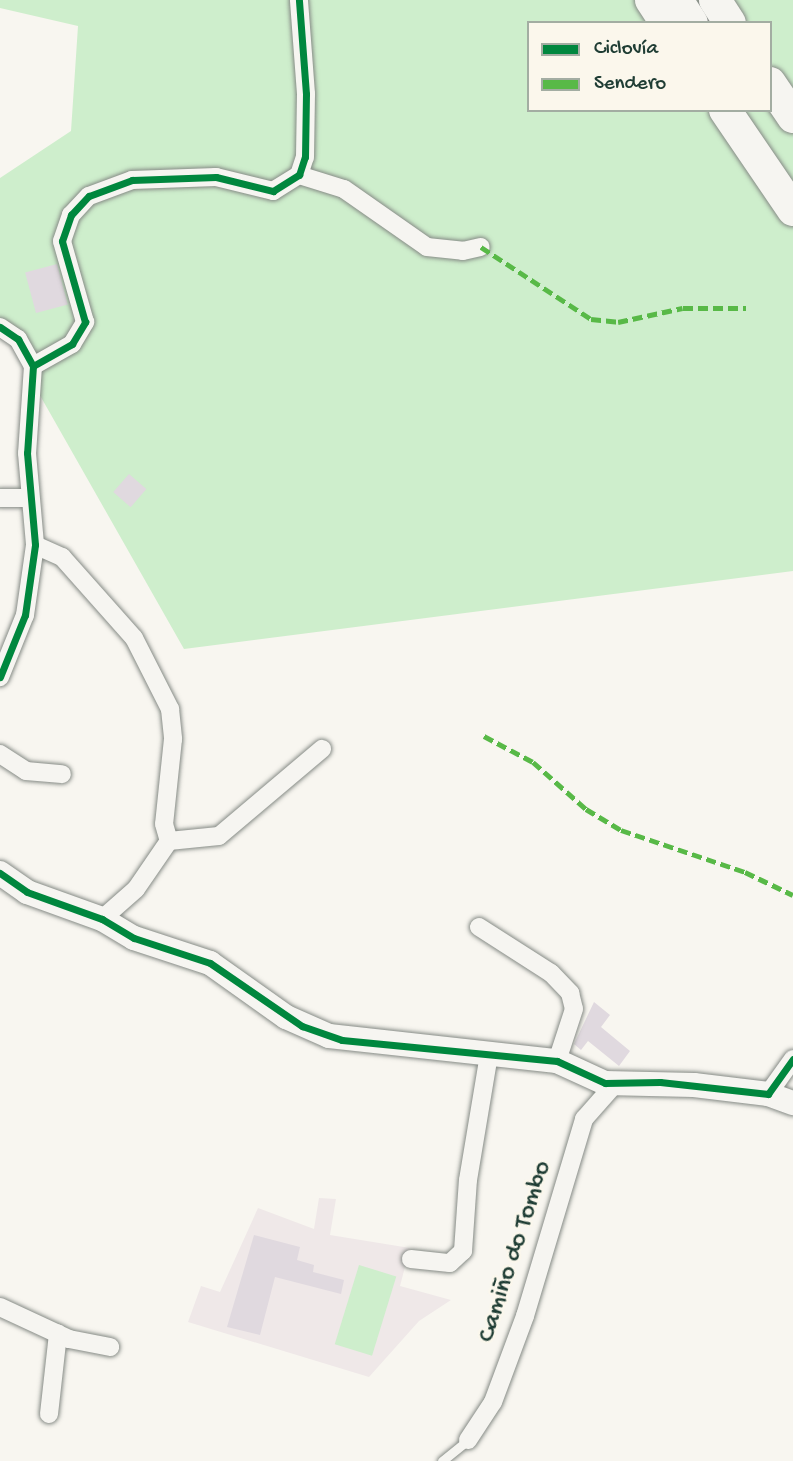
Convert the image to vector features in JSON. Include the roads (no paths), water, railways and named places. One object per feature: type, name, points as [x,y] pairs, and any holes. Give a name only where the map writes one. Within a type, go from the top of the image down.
[{"type":"highway","points":[[651,0],[665,21]]},
{"type":"highway","points":[[677,0],[691,21]]},
{"type":"highway","points":[[715,0],[729,21]]},
{"type":"highway","points":[[772,86],[793,117]]},
{"type":"highway","points":[[725,112],[793,210]]},
{"type":"highway","points":[[752,112],[793,174]]},
{"type":"street","points":[[33,366],[72,344],[85,322],[62,241],[71,215],[89,196],[132,180],[216,177],[273,191],[299,175],[305,158],[306,94],[299,0]]},
{"type":"street","points":[[299,175],[344,189],[427,247],[463,251],[481,247]]},
{"type":"street","points":[[0,327],[18,339],[33,366],[30,498],[35,545],[25,615],[0,677]]},
{"type":"street","points":[[0,498],[30,498]]},
{"type":"street","points":[[35,545],[54,551],[72,566],[134,638],[153,673],[173,722],[164,824],[169,841]]},
{"type":"street","points":[[169,841],[214,839],[322,749]]},
{"type":"street","points":[[0,754],[26,771],[62,774]]},
{"type":"street","points":[[102,919],[136,889],[169,841]]},
{"type":"street","points":[[0,873],[27,892],[102,919],[149,944],[210,963],[315,1032],[359,1042],[557,1061],[615,1084],[660,1082],[768,1094],[793,1103]]},
{"type":"street","points":[[479,928],[551,973],[570,993],[574,1009],[557,1061]]},
{"type":"street","points":[[411,1259],[450,1263],[463,1251],[468,1180],[489,1054]]},
{"type":"street","points":[[768,1094],[793,1059]]},
{"type":"street","name":"Camiño do Tombo","points":[[468,1440],[493,1402],[525,1317],[584,1119],[615,1084]]},
{"type":"street","points":[[0,1307],[58,1334],[110,1347]]},
{"type":"street","points":[[49,1415],[58,1334]]},
{"type":"lane","points":[[442,1461],[468,1440]]}]
